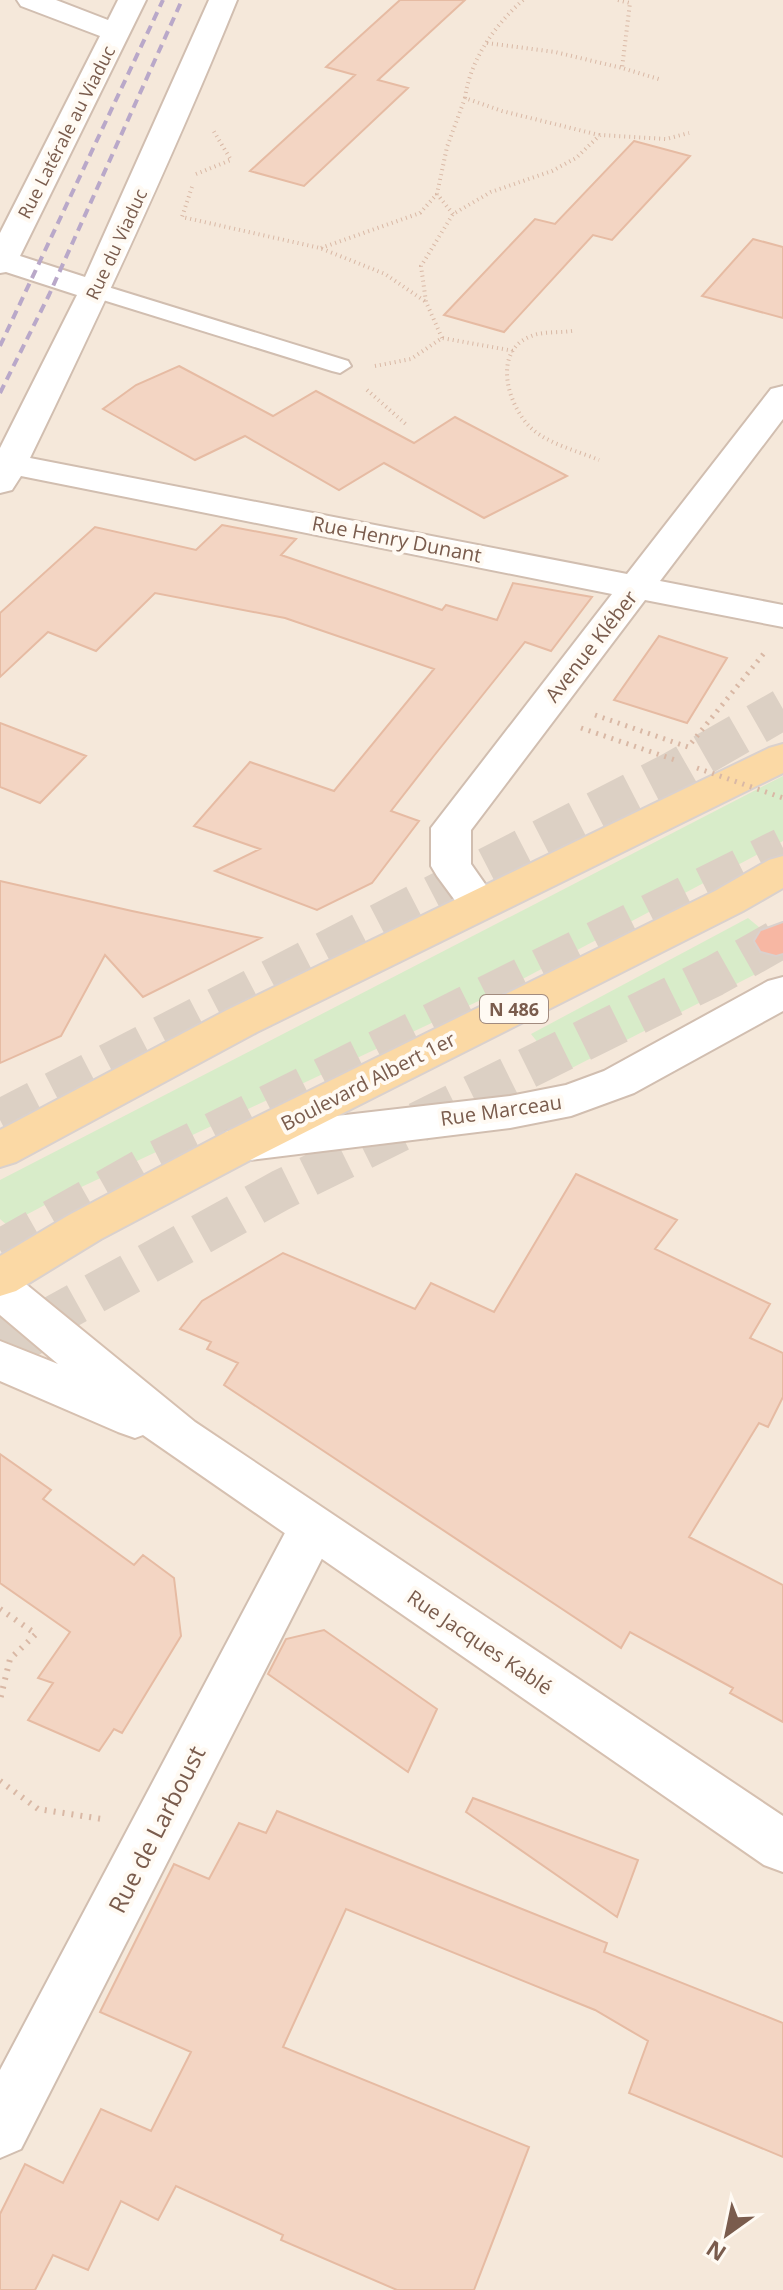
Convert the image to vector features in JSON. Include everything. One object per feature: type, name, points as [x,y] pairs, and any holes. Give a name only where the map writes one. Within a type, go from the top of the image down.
[{"type":"main road","points":[[0,1150],[242,1021],[783,757]]},
{"type":"main road","name":"Boulevard Albert 1er","points":[[0,1278],[85,1227],[242,1144],[729,901],[783,870]]},
{"type":"street","points":[[31,0],[117,33]]},
{"type":"street","name":"Rue Latérale au Viaduc","points":[[0,262],[132,0]]},
{"type":"street","name":"Rue du Viaduc","points":[[4,469],[95,290],[223,0]]},
{"type":"street","points":[[0,262],[95,290]]},
{"type":"street","name":"Avenue Kléber","points":[[479,904],[451,866],[451,828],[783,396]]},
{"type":"street","name":"Rue Henry Dunant","points":[[4,469],[637,587],[779,630]]},
{"type":"street","name":"Rue Marceau","points":[[242,1144],[510,1112],[571,1100],[619,1082],[783,992]]},
{"type":"street","name":"Rue Jacques Kablé","points":[[0,1289],[178,1436],[783,1847]]},
{"type":"street","name":"Rue Jacques Kablé","points":[[0,1360],[178,1436]]},
{"type":"street","name":"Rue de Larboust","points":[[4,2112],[312,1529]]},
{"type":"lane","points":[[95,290],[340,366]]},
{"type":"path","points":[[320,248],[420,213],[437,194],[447,147],[465,98],[465,83],[487,43],[511,9],[523,0]]},
{"type":"path","points":[[618,0],[630,3],[622,68]]},
{"type":"path","points":[[487,43],[555,52],[662,80]]},
{"type":"path","points":[[465,98],[502,111],[600,135],[666,139],[689,133]]},
{"type":"path","points":[[172,121],[209,122],[231,160],[197,171],[182,217],[320,248],[385,274],[426,302]]},
{"type":"path","points":[[442,338],[426,302],[421,266],[453,214],[491,192],[552,171],[576,158],[600,135]]},
{"type":"path","points":[[437,194],[453,214]]},
{"type":"path","points":[[572,331],[527,337],[514,351],[506,366],[510,398],[533,429],[599,460]]},
{"type":"path","points":[[340,366],[394,366],[426,352],[442,338]]},
{"type":"path","points":[[442,338],[514,351]]},
{"type":"path","points":[[340,366],[408,426]]},
{"type":"path","points":[[591,713],[688,747],[779,630]]},
{"type":"path","points":[[587,730],[783,798]]},
{"type":"path","points":[[0,1609],[36,1634],[10,1659],[0,1700]]},
{"type":"path","points":[[0,1781],[38,1809],[108,1820],[159,1823]]},
{"type":"shaded area","points":[[0,0],[783,0],[783,2290],[0,2290]]},
{"type":"green space","points":[[783,776],[783,841],[500,991],[60,1197],[7,1225],[0,1219],[0,1180]]},
{"type":"green space","points":[[748,918],[783,947],[783,960],[562,1073],[531,1034]]},
{"type":"building","points":[[400,0],[465,0],[378,80],[408,88],[304,186],[250,171],[355,75],[326,67]]},
{"type":"building","points":[[634,141],[690,156],[612,240],[593,235],[504,332],[444,315],[535,219],[555,224]]},
{"type":"building","points":[[753,239],[783,247],[783,318],[702,296]]},
{"type":"building","points":[[179,366],[273,416],[316,391],[414,443],[455,417],[567,476],[484,518],[384,463],[339,490],[245,436],[195,460],[103,409],[136,385]]},
{"type":"building","points":[[222,525],[296,539],[281,555],[442,610],[446,605],[497,620],[513,583],[592,597],[551,651],[525,642],[391,811],[419,821],[372,883],[317,910],[215,871],[260,849],[194,826],[250,762],[334,791],[434,669],[285,618],[155,593],[96,651],[48,632],[0,677],[0,613],[95,527],[196,550]]},
{"type":"building","points":[[659,636],[727,658],[687,723],[614,700]]},
{"type":"building","points":[[0,723],[86,756],[40,803],[0,787]]},
{"type":"building","points":[[0,881],[261,938],[143,997],[105,955],[61,1036],[0,1063]]},
{"type":"building","points":[[576,1174],[677,1220],[655,1249],[770,1304],[750,1338],[783,1353],[783,1397],[768,1427],[759,1423],[689,1537],[783,1585],[783,1722],[730,1693],[733,1688],[630,1632],[621,1648],[224,1385],[238,1363],[207,1349],[211,1342],[180,1329],[202,1301],[283,1253],[415,1309],[431,1283],[494,1312]]},
{"type":"building","points":[[0,1454],[51,1490],[43,1499],[134,1565],[143,1555],[174,1578],[181,1636],[122,1733],[114,1729],[99,1751],[28,1720],[53,1683],[38,1678],[70,1632],[0,1583]]},
{"type":"building","points":[[324,1630],[437,1709],[408,1772],[268,1674],[286,1639]]},
{"type":"building","points":[[473,1798],[638,1860],[617,1917],[466,1812]]},
{"type":"building","points":[[277,1811],[607,1943],[604,1952],[783,2023],[783,2157],[629,2093],[648,2041],[595,2010],[346,1909],[283,2047],[529,2147],[474,2290],[397,2290],[281,2240],[283,2235],[176,2186],[158,2220],[121,2201],[88,2270],[53,2255],[35,2290],[0,2290],[0,2214],[25,2164],[63,2183],[101,2109],[151,2131],[191,2052],[100,2012],[174,1864],[209,1879],[239,1823],[266,1833]]},
{"type":"tunnel","points":[[0,1120],[671,773],[783,709]]},
{"type":"tunnel","points":[[0,1250],[159,1160],[783,848]]},
{"type":"tunnel","points":[[41,1323],[281,1190],[714,976],[776,941]]},
{"type":"tunnel","points":[[0,1346],[45,1321]]},
{"type":"railway","points":[[0,346],[163,0]]},
{"type":"railway","points":[[0,393],[49,295],[182,0]]}]
